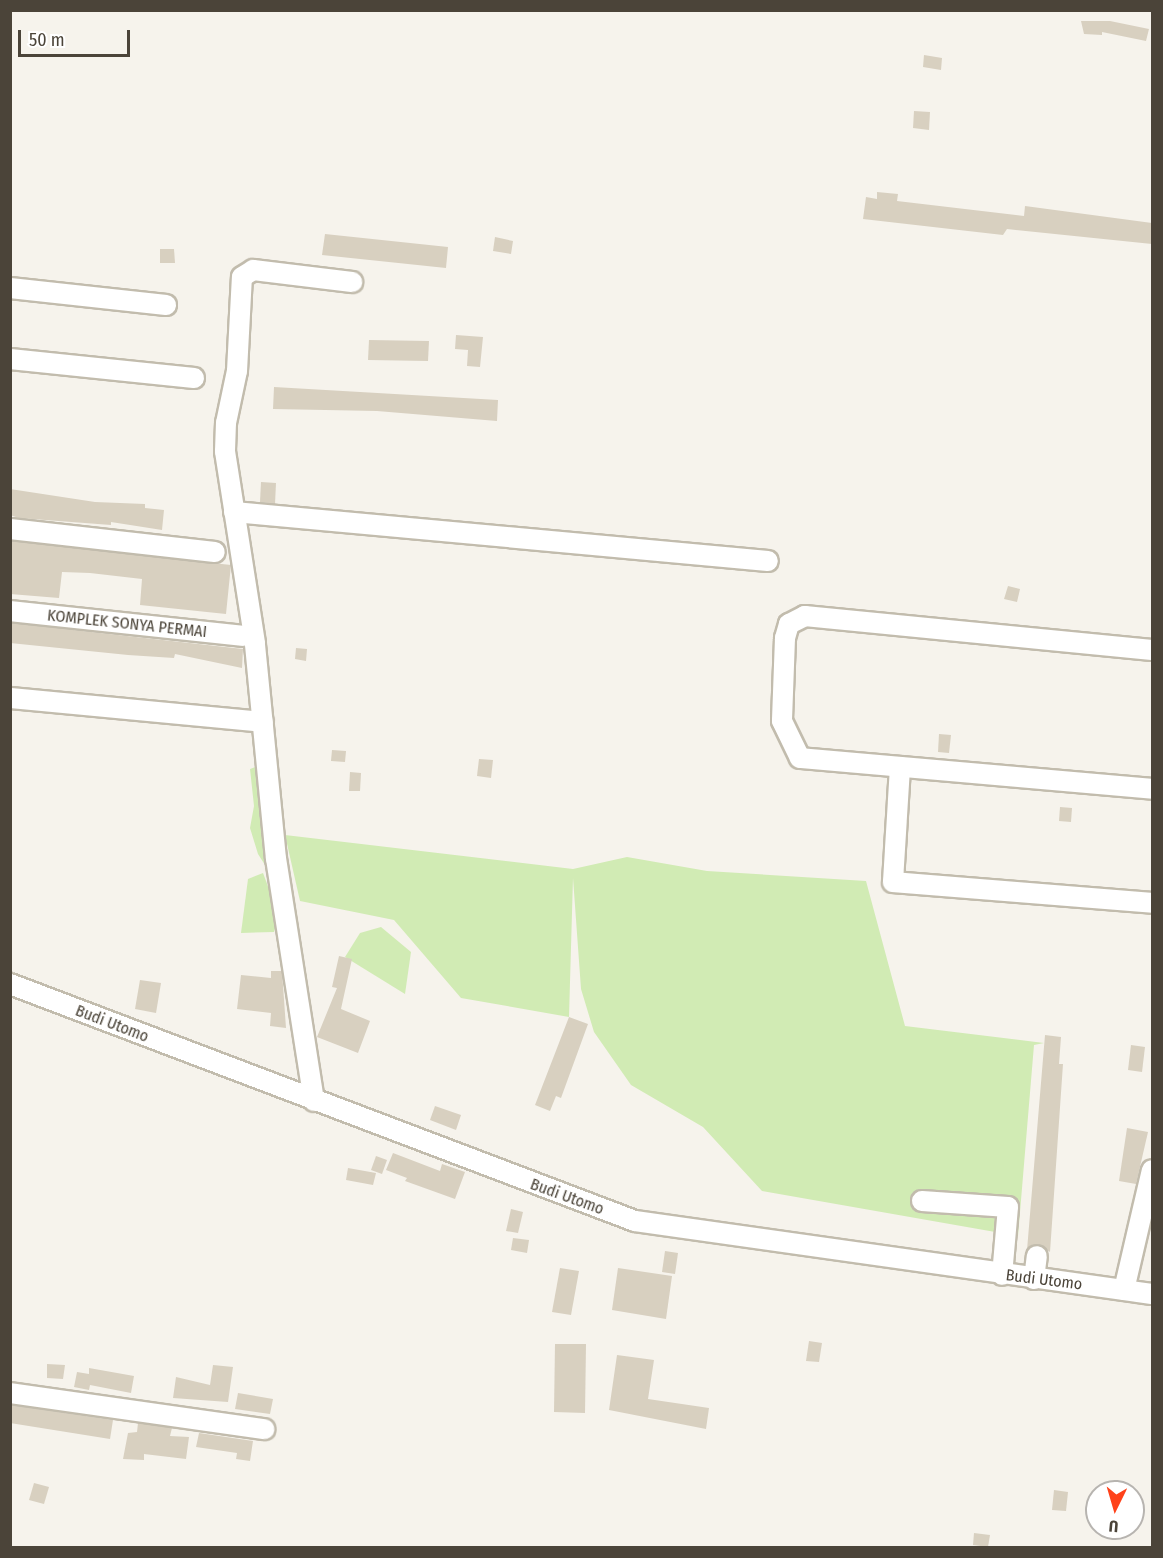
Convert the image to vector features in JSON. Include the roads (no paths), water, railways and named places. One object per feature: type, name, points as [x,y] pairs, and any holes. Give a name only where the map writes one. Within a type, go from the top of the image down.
[{"type":"street","points":[[314,1101],[276,859],[255,643],[225,451],[237,371],[243,277],[253,270],[352,282]]},
{"type":"street","points":[[10,288],[166,304]]},
{"type":"street","points":[[10,359],[194,378]]},
{"type":"street","points":[[234,512],[768,561]]},
{"type":"street","points":[[10,529],[215,552]]},
{"type":"street","name":"KOMPLEK SONYA PERMAI","points":[[10,611],[244,636]]},
{"type":"street","points":[[1152,650],[805,616],[789,624],[784,638],[782,721],[800,758],[1152,789]]},
{"type":"street","points":[[10,698],[263,722]]},
{"type":"street","points":[[900,767],[893,882],[1152,903]]},
{"type":"street","name":"Budi Utomo","points":[[10,984],[635,1221],[1002,1275],[1152,1294]]},
{"type":"street","points":[[1124,1290],[1152,1170]]},
{"type":"street","points":[[922,1201],[1008,1208],[1002,1275]]},
{"type":"street","points":[[1034,1279],[1037,1256]]},
{"type":"street","points":[[10,1393],[264,1429]]}]
